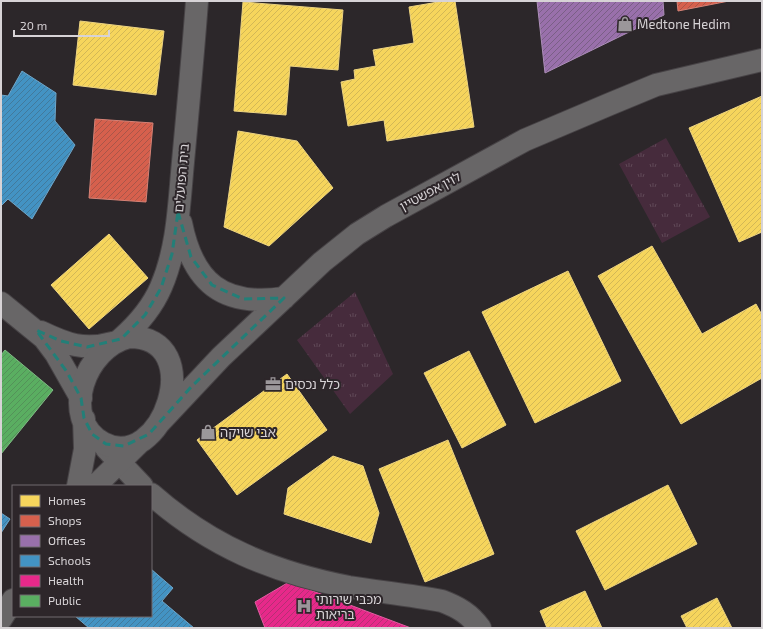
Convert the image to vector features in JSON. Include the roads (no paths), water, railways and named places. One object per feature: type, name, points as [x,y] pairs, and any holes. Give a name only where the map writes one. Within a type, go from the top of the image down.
[{"type":"street","name":"בית הפועלים","points":[[116,341],[145,315],[161,288],[172,254],[178,212],[197,1]]},
{"type":"street","name":"לוין אפשטיין","points":[[159,423],[192,386],[284,298],[333,253],[371,225],[526,140],[656,85],[762,60]]},
{"type":"street","points":[[178,212],[184,239],[191,257],[200,272],[212,285],[226,294],[243,299],[263,301],[284,298]]},
{"type":"street","points":[[1,303],[36,330],[56,354],[82,408],[92,434],[141,485]]},
{"type":"street","points":[[36,330],[77,346],[97,348],[116,341],[138,337],[147,339],[158,346],[166,357],[172,375],[172,391],[168,408],[159,423],[96,485]]},
{"type":"street","points":[[78,485],[85,449],[82,387],[96,357],[116,341]]},
{"type":"street","points":[[99,440],[106,444],[124,446],[133,444],[144,438]]},
{"type":"street","points":[[152,495],[198,531],[228,549],[263,564],[303,577],[342,585],[442,601],[469,615],[480,628]]},
{"type":"street","points":[[1,619],[12,602]]},
{"type":"place","name":"Medtone Hedim","points":[[625,24]]},
{"type":"place","name":"כלל נכסים","points":[[273,384]]},
{"type":"place","name":"אבי שויקה","points":[[208,432]]},
{"type":"place","name":"מכבי שירותי בריאות","points":[[304,606]]}]
